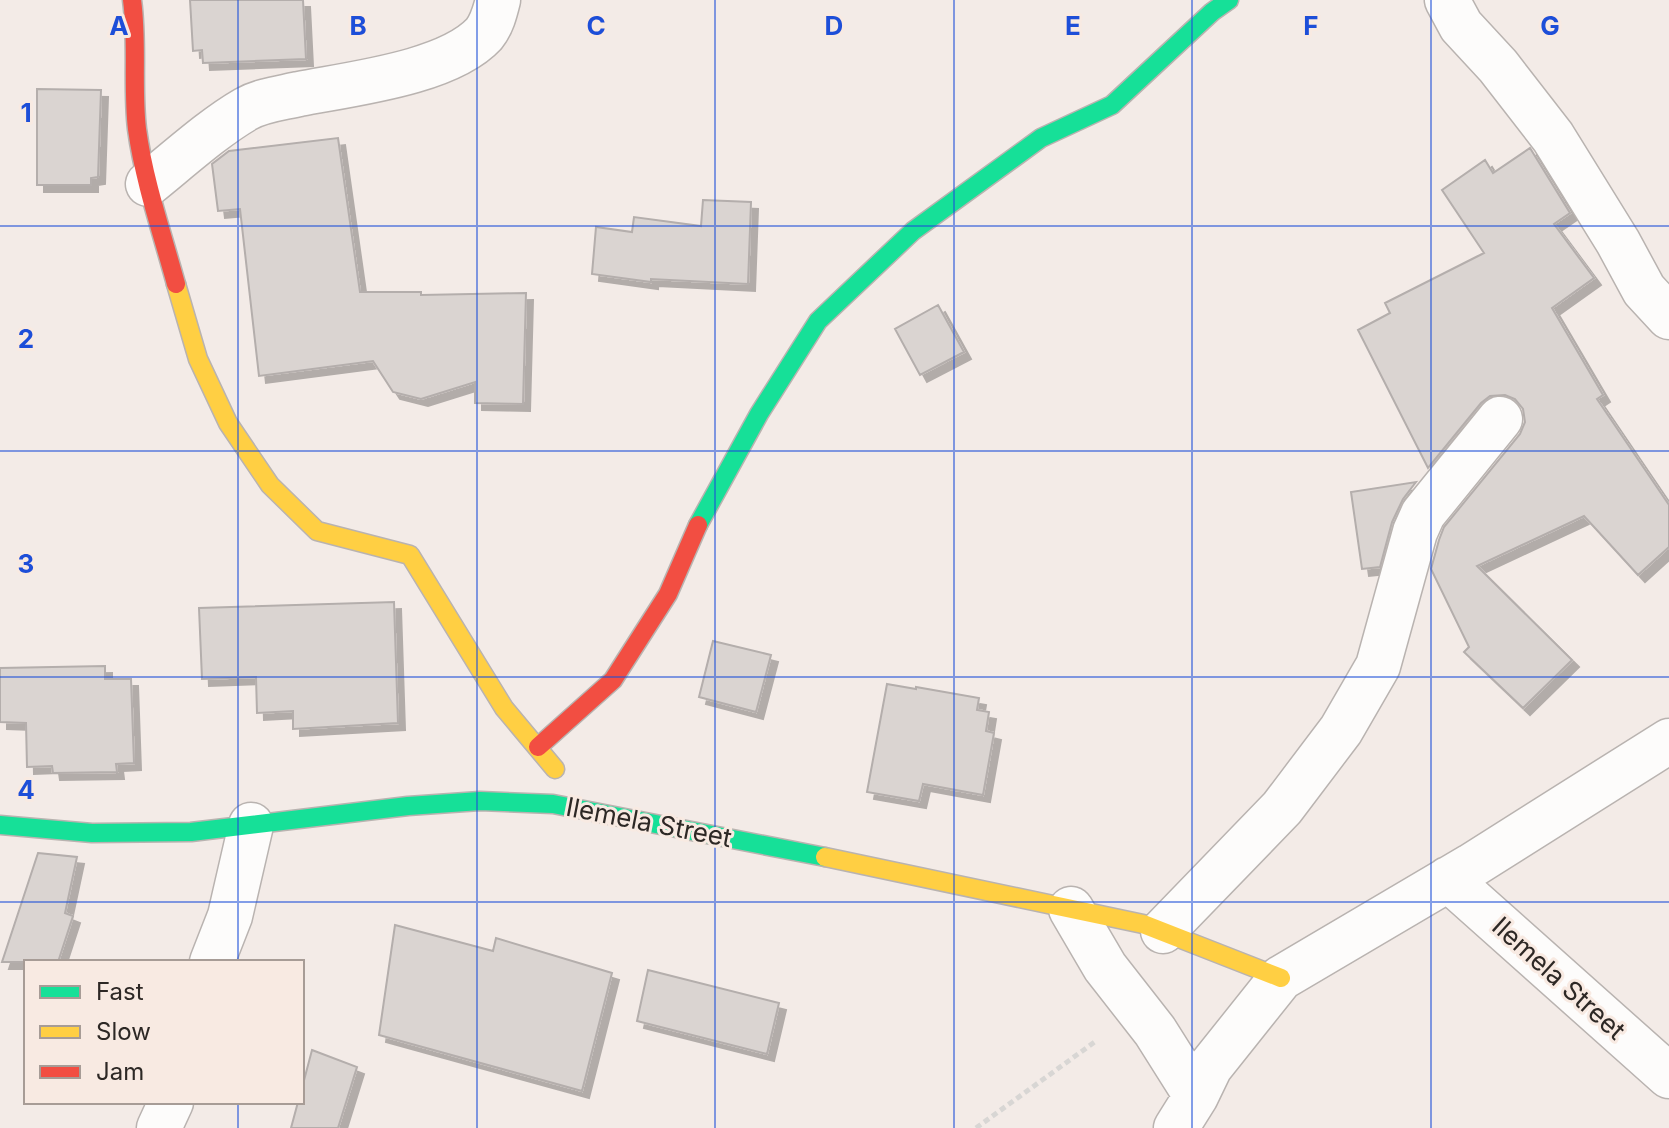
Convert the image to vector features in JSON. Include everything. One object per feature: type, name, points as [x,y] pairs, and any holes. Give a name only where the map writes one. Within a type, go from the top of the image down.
[{"type":"street","points":[[132,0],[137,127],[148,184],[198,359],[228,423],[270,485],[317,531],[410,555],[504,708],[587,810]]},
{"type":"street","points":[[148,184],[247,108],[274,99],[444,61],[485,33],[498,0]]},
{"type":"street","points":[[538,747],[613,680],[668,594],[703,513],[759,414],[818,321],[913,231],[1041,138],[1112,105],[1212,12],[1229,0]]},
{"type":"street","points":[[1447,0],[1461,26],[1498,66],[1553,137],[1644,290],[1669,317]]},
{"type":"street","points":[[1163,931],[1282,808],[1341,730],[1378,666],[1415,532],[1423,514],[1500,419]]},
{"type":"street","points":[[1186,1112],[1210,1067],[1281,978],[1448,879],[1669,741]]},
{"type":"street","name":"Ilemela Street","points":[[0,825],[92,833],[191,832],[408,806],[480,801],[553,804],[764,844],[1143,924],[1281,978]]},
{"type":"street","points":[[213,960],[230,916],[251,825]]},
{"type":"street","name":"Ilemela Street","points":[[1448,879],[1669,1076]]},
{"type":"street","points":[[1071,909],[1105,967],[1155,1031],[1186,1112]]},
{"type":"street","points":[[159,1128],[170,1104]]},
{"type":"path","points":[[976,1128],[1139,1012]]},
{"type":"building","points":[[190,0],[303,0],[306,59],[203,63],[202,50],[193,51]]},
{"type":"building","points":[[37,89],[101,90],[98,177],[91,178],[91,185],[37,185]]},
{"type":"building","points":[[338,138],[360,292],[421,292],[421,295],[526,293],[523,404],[475,403],[475,382],[421,399],[393,392],[373,361],[259,376],[240,209],[218,211],[212,164],[229,151]]},
{"type":"building","points":[[1530,148],[1570,213],[1554,224],[1594,278],[1552,308],[1603,395],[1597,399],[1669,505],[1669,547],[1638,575],[1584,516],[1477,566],[1572,660],[1523,708],[1464,652],[1469,647],[1431,569],[1444,527],[1520,434],[1525,422],[1523,409],[1515,399],[1505,395],[1490,396],[1428,468],[1358,330],[1390,313],[1385,303],[1484,253],[1442,190],[1485,160],[1493,173]]},
{"type":"building","points":[[703,200],[751,202],[748,284],[651,279],[651,282],[592,274],[596,227],[632,232],[634,217],[701,226]]},
{"type":"building","points":[[938,305],[964,352],[920,375],[895,329]]},
{"type":"building","points":[[1416,482],[1403,499],[1392,522],[1380,567],[1362,569],[1351,492]]},
{"type":"building","points":[[394,602],[398,723],[293,729],[293,711],[257,713],[256,677],[202,679],[199,608]]},
{"type":"building","points":[[713,641],[771,655],[756,712],[699,697]]},
{"type":"building","points":[[105,666],[105,679],[131,679],[134,763],[116,764],[117,772],[53,773],[52,766],[27,767],[26,723],[0,722],[0,668]]},
{"type":"building","points":[[887,684],[979,698],[977,710],[989,712],[986,731],[994,733],[983,795],[923,784],[919,801],[867,792]]},
{"type":"building","points":[[38,853],[77,857],[65,913],[73,916],[59,960],[2,962]]},
{"type":"building","points":[[395,925],[493,951],[496,938],[612,973],[582,1091],[379,1035]]},
{"type":"building","points":[[648,970],[779,1003],[767,1054],[637,1021]]},
{"type":"building","points":[[312,1050],[357,1067],[338,1128],[291,1128],[297,1104],[304,1104],[304,1080]]},
{"type":"traffic: fast","points":[[698,525],[759,414],[818,321],[913,231],[1041,138],[1112,105],[1212,12],[1229,0]]},
{"type":"traffic: fast","points":[[0,825],[92,833],[191,832],[408,806],[480,801],[553,804],[825,857]]},
{"type":"traffic: slow","points":[[176,284],[198,359],[228,423],[270,485],[317,531],[410,555],[504,708],[555,769]]},
{"type":"traffic: slow","points":[[825,857],[1143,924],[1281,978]]},
{"type":"traffic: jam","points":[[132,0],[137,129],[149,187],[176,284]]},
{"type":"traffic: jam","points":[[538,747],[613,680],[668,594],[698,525]]}]
